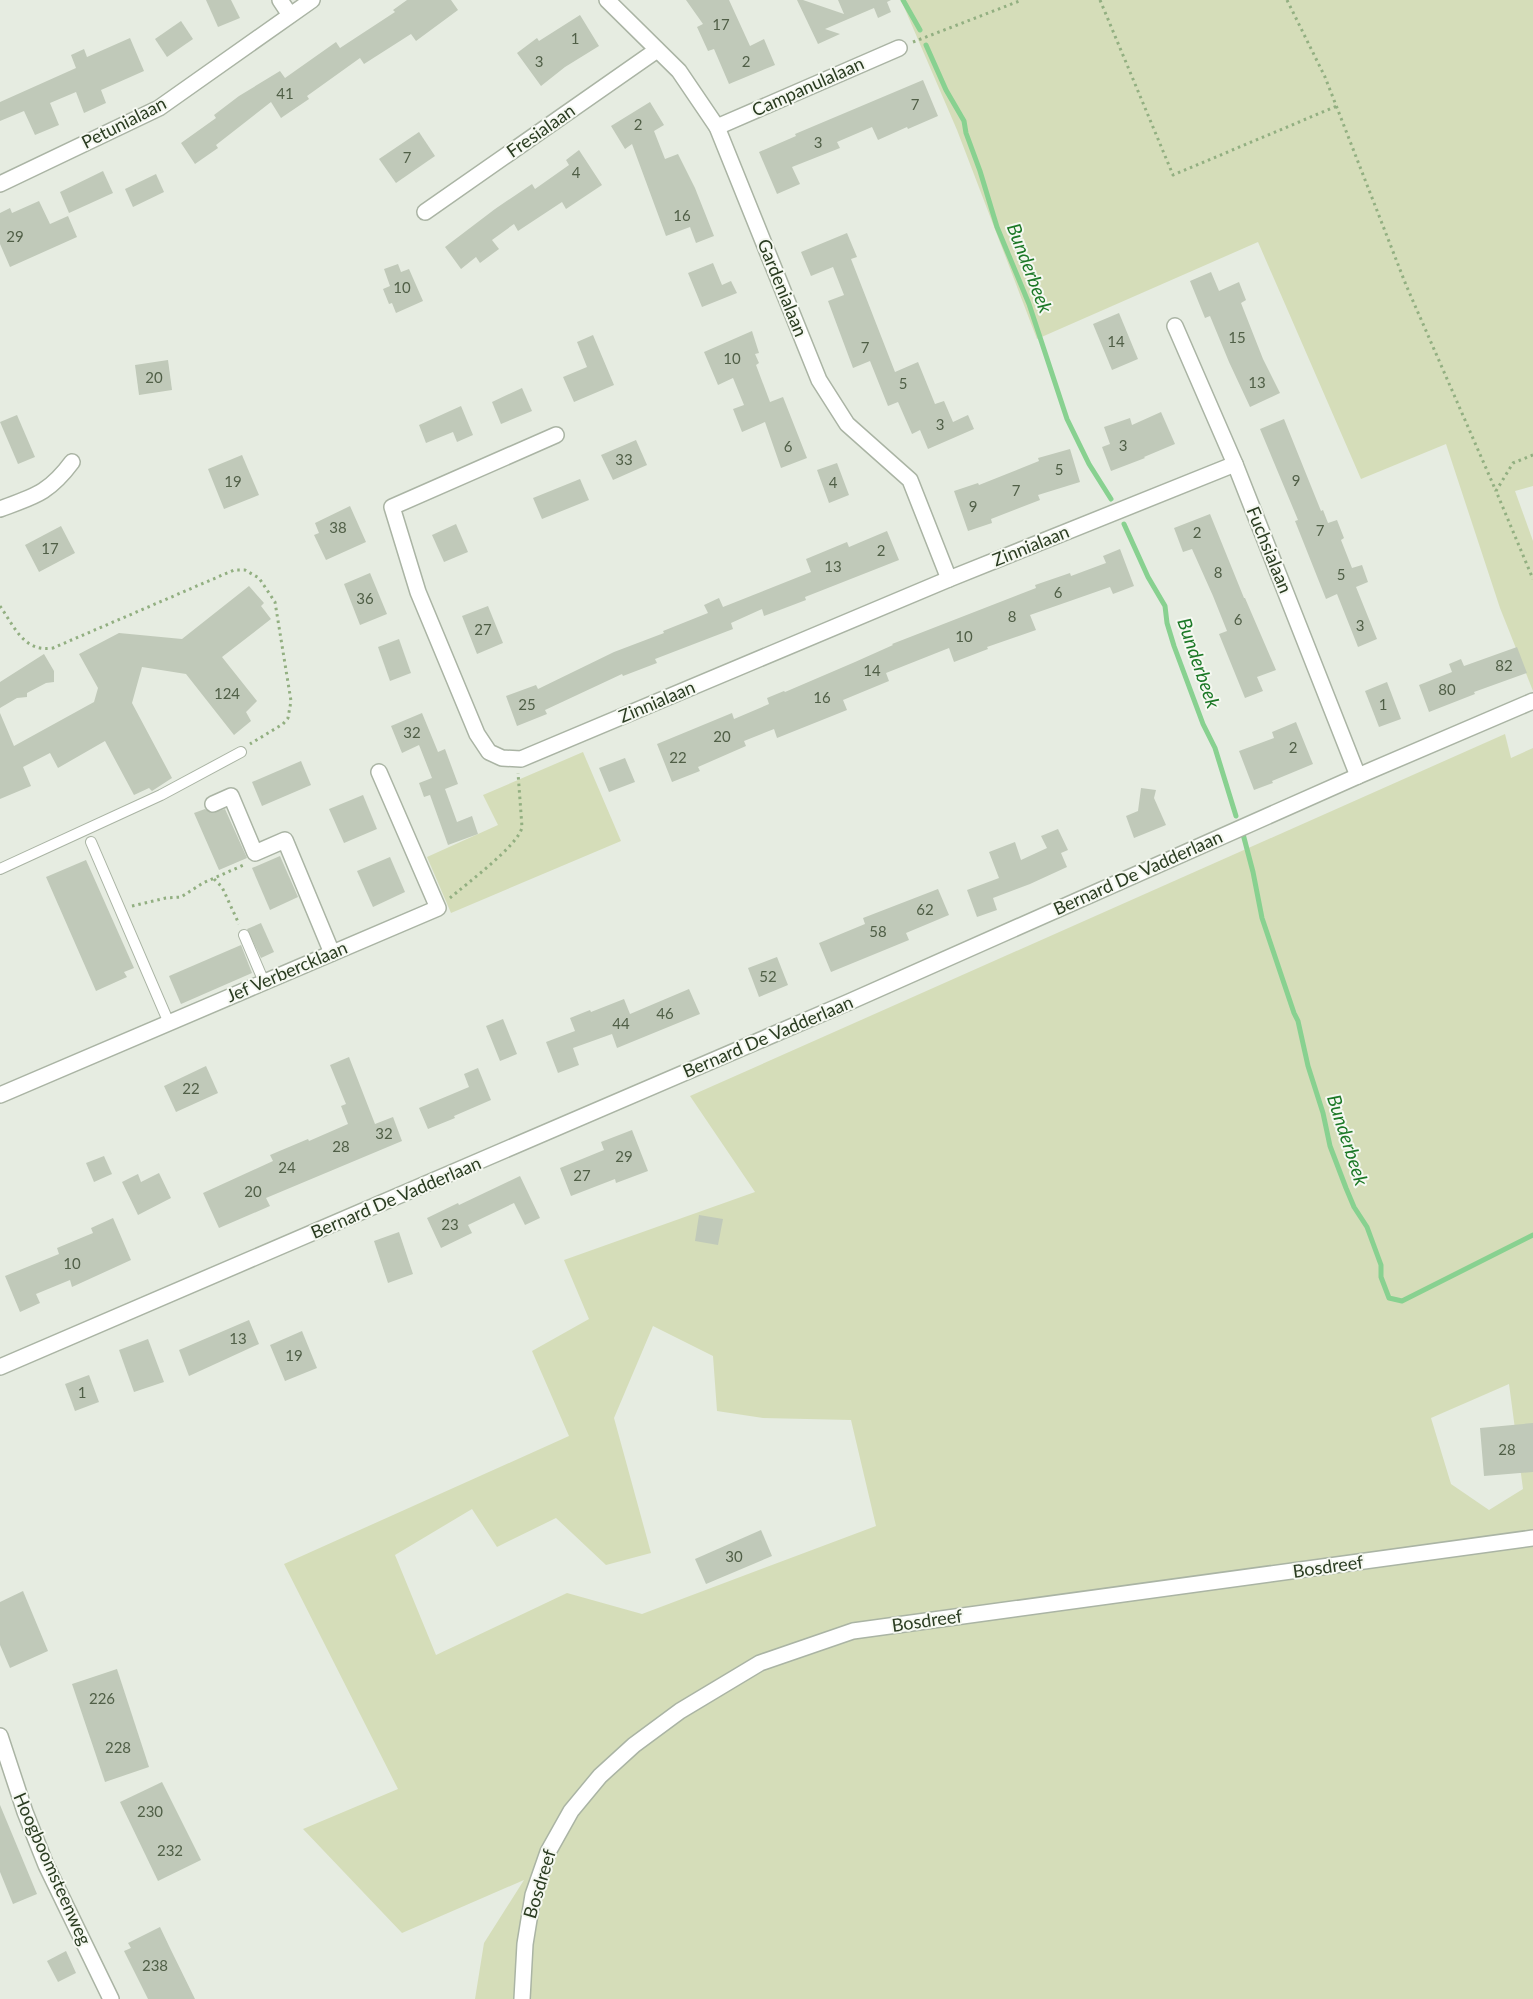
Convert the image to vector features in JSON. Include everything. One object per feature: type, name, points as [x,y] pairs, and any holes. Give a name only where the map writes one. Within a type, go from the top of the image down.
[{"type":"street","points":[[280,0],[290,15]]},
{"type":"street","name":"Petunialaan","points":[[0,184],[160,108],[312,0]]},
{"type":"street","name":"Gardenialaan","points":[[608,0],[679,71],[717,127],[819,380],[847,424],[910,480],[949,579]]},
{"type":"street","name":"Campanulalaan","points":[[717,127],[899,48]]},
{"type":"street","name":"Fresialaan","points":[[425,212],[657,50]]},
{"type":"street","name":"Fuchsialaan","points":[[1175,326],[1235,464],[1358,776]]},
{"type":"street","points":[[520,759],[502,758],[490,752],[476,734],[418,592],[392,507],[556,435]]},
{"type":"street","points":[[0,509],[36,496],[58,480],[72,462]]},
{"type":"street","name":"Zinnialaan","points":[[520,759],[949,579],[1235,464]]},
{"type":"street","name":"Bernard De Vadderlaan","points":[[0,1367],[840,1006],[1358,776],[1533,701]]},
{"type":"street","points":[[379,772],[438,908]]},
{"type":"street","points":[[213,804],[232,796],[255,853],[285,840],[332,953]]},
{"type":"street","name":"Jef Verbercklaan","points":[[0,1095],[438,908]]},
{"type":"street","name":"Bosdreef","points":[[522,1999],[524,1944],[533,1895],[548,1852],[571,1811],[600,1776],[634,1745],[680,1711],[760,1663],[853,1631],[1533,1538]]},
{"type":"street","name":"Hoogboomsteenweg","points":[[0,1736],[20,1797],[46,1864],[111,1999]]},
{"type":"lane","points":[[0,869],[161,795],[240,752]]},
{"type":"lane","points":[[91,842],[169,1023]]},
{"type":"lane","points":[[244,936],[264,982]]},
{"type":"path","points":[[899,48],[1022,0]]},
{"type":"path","points":[[1100,0],[1173,175],[1337,106]]},
{"type":"path","points":[[1287,0],[1325,77],[1406,285],[1533,579]]},
{"type":"path","points":[[1496,491],[1513,462],[1533,455]]},
{"type":"path","points":[[0,606],[24,641],[30,645],[45,649],[53,648],[234,570],[245,570],[253,574],[259,578],[275,602],[291,709],[283,724],[243,748],[240,752]]},
{"type":"path","points":[[438,908],[494,861],[521,834],[518,763],[520,759]]},
{"type":"path","points":[[120,910],[166,898],[181,897],[203,883],[253,860],[255,853]]},
{"type":"path","points":[[214,879],[222,887],[244,936]]},
{"type":"green space","points":[[901,0],[1533,0],[1533,486],[1515,491],[1533,541],[1533,691],[1500,608],[1446,444],[1361,479],[1258,242],[1037,339],[957,130]]},
{"type":"green space","points":[[1505,734],[1511,758],[1533,748],[1533,1999],[475,1999],[484,1943],[524,1880],[402,1933],[303,1829],[398,1789],[284,1564],[569,1436],[532,1351],[589,1319],[564,1260],[755,1192],[690,1096]],"holes":[[[653,1326],[713,1356],[717,1411],[763,1418],[851,1420],[876,1526],[642,1614],[567,1593],[436,1655],[395,1555],[472,1509],[497,1547],[556,1518],[606,1565],[651,1553],[614,1418]],[[1509,1384],[1523,1489],[1489,1510],[1451,1484],[1431,1418]]]},
{"type":"green space","points":[[583,752],[621,841],[451,913],[427,857],[498,825],[483,795]]},
{"type":"building","points":[[206,0],[231,0],[240,18],[218,27]]},
{"type":"building","points":[[407,0],[451,0],[458,10],[416,41],[411,34],[364,64],[360,58],[307,96],[309,99],[281,118],[271,102],[216,145],[218,148],[195,164],[181,143],[216,118],[214,115],[239,96],[280,71],[285,78],[336,42],[340,48],[395,12],[393,10]]},
{"type":"building","points":[[686,0],[729,0],[750,46],[764,39],[775,65],[729,84],[714,49],[708,51],[697,27],[703,24]]},
{"type":"building","points":[[797,0],[803,0],[844,14],[838,0],[891,0],[887,2],[891,12],[878,18],[874,8],[825,29],[840,34],[818,44]]},
{"type":"building","points":[[580,15],[599,46],[565,67],[541,86],[517,53],[537,38],[539,41]]},
{"type":"building","points":[[181,21],[193,39],[167,57],[155,39]]},
{"type":"building","points":[[130,38],[144,71],[101,90],[106,103],[84,113],[76,92],[50,103],[59,125],[35,135],[24,111],[0,121],[0,102],[76,68],[71,55],[84,49],[87,57]]},
{"type":"building","points":[[923,80],[938,116],[878,140],[872,127],[837,142],[840,148],[792,167],[800,184],[777,194],[759,152],[796,136],[795,134]]},
{"type":"building","points":[[650,102],[664,125],[654,131],[665,159],[678,154],[695,188],[714,236],[696,243],[690,227],[666,236],[632,144],[625,149],[611,126]]},
{"type":"building","points":[[419,132],[435,156],[396,183],[379,159]]},
{"type":"building","points":[[579,150],[602,185],[566,209],[562,202],[518,231],[514,224],[492,240],[499,249],[480,263],[476,257],[461,269],[445,247],[532,184],[535,189],[569,165],[566,160]]},
{"type":"building","points":[[103,171],[113,193],[69,213],[60,192]]},
{"type":"building","points":[[156,174],[164,192],[133,207],[125,189]]},
{"type":"building","points":[[39,201],[50,224],[68,216],[77,237],[10,267],[0,244],[0,213],[10,208],[12,213]]},
{"type":"building","points":[[847,233],[857,257],[851,259],[895,372],[918,362],[935,404],[944,401],[953,422],[968,415],[974,429],[928,449],[920,430],[912,434],[898,402],[888,406],[870,361],[853,368],[828,301],[844,295],[833,267],[811,276],[801,252]]},
{"type":"building","points":[[713,263],[722,285],[731,281],[737,293],[702,307],[688,273]]},
{"type":"building","points":[[398,264],[401,272],[409,269],[423,301],[396,313],[392,303],[389,304],[383,289],[390,286],[384,269]]},
{"type":"building","points":[[1211,272],[1219,291],[1239,282],[1246,300],[1241,303],[1263,359],[1280,393],[1250,407],[1210,316],[1205,318],[1190,281]]},
{"type":"building","points":[[1119,313],[1138,359],[1112,370],[1093,324]]},
{"type":"building","points":[[752,331],[759,353],[755,354],[759,363],[756,365],[770,402],[783,397],[807,458],[781,468],[765,422],[742,432],[733,409],[744,405],[733,378],[718,385],[704,352]]},
{"type":"building","points":[[593,335],[614,385],[574,402],[563,377],[587,367],[577,342]]},
{"type":"building","points":[[168,360],[172,390],[139,395],[135,365]]},
{"type":"building","points":[[522,388],[532,411],[501,424],[492,402]]},
{"type":"building","points":[[461,406],[473,435],[457,442],[453,432],[426,443],[419,425]]},
{"type":"building","points":[[1161,412],[1175,444],[1111,471],[1102,447],[1110,444],[1104,427],[1130,418],[1132,425]]},
{"type":"building","points":[[17,415],[35,457],[18,464],[0,422]]},
{"type":"building","points":[[1284,419],[1321,511],[1323,510],[1328,523],[1337,520],[1344,538],[1341,540],[1352,568],[1362,565],[1368,582],[1356,587],[1377,639],[1358,647],[1337,594],[1326,599],[1295,521],[1298,520],[1260,429]]},
{"type":"building","points":[[636,440],[647,465],[613,480],[601,455]]},
{"type":"building","points":[[1070,449],[1080,482],[1038,495],[1040,500],[991,519],[992,523],[968,531],[954,491],[978,483],[979,485],[1039,461],[1038,458]]},
{"type":"building","points":[[242,455],[259,495],[224,509],[208,469]]},
{"type":"building","points":[[837,463],[849,495],[829,503],[817,470]]},
{"type":"building","points":[[580,479],[589,500],[542,519],[533,498]]},
{"type":"building","points":[[350,506],[366,542],[326,560],[314,535],[319,533],[315,523]]},
{"type":"building","points":[[1210,514],[1276,670],[1257,677],[1263,691],[1245,698],[1219,634],[1227,631],[1213,596],[1192,549],[1183,552],[1174,528]]},
{"type":"building","points":[[456,524],[468,552],[444,562],[432,535]]},
{"type":"building","points":[[61,526],[75,553],[39,572],[25,545]]},
{"type":"building","points":[[887,531],[899,560],[805,597],[806,600],[764,616],[762,609],[731,623],[733,629],[655,659],[657,663],[623,676],[622,674],[545,710],[547,714],[517,726],[506,696],[536,685],[538,689],[614,652],[664,633],[663,631],[708,613],[704,605],[719,598],[723,607],[811,572],[806,559],[847,542],[849,547]]},
{"type":"building","points":[[1120,549],[1134,586],[1113,594],[1110,587],[1030,615],[1036,630],[987,647],[988,649],[954,662],[949,648],[886,673],[889,681],[843,700],[847,710],[777,738],[774,729],[744,741],[746,746],[698,767],[700,771],[672,782],[657,744],[732,713],[734,719],[769,704],[767,698],[855,662],[892,644],[1036,588],[1035,585],[1070,573],[1071,576],[1106,563],[1103,556]]},
{"type":"building","points":[[370,573],[387,614],[360,625],[344,584]]},
{"type":"building","points":[[249,586],[264,603],[261,606],[271,619],[222,657],[257,701],[246,712],[251,721],[234,735],[186,674],[142,667],[132,703],[172,778],[152,791],[149,788],[134,795],[105,741],[58,768],[50,753],[23,767],[31,786],[0,799],[0,713],[14,746],[94,702],[98,688],[79,654],[119,633],[182,639]]},
{"type":"building","points":[[488,606],[503,643],[477,654],[462,616]]},
{"type":"building","points":[[399,639],[411,673],[390,681],[378,647]]},
{"type":"building","points":[[1517,647],[1527,673],[1474,692],[1475,694],[1429,712],[1419,685],[1452,672],[1449,664],[1461,659],[1464,666]]},
{"type":"building","points":[[44,654],[54,671],[54,682],[46,683],[27,693],[27,697],[17,698],[0,708],[0,682]]},
{"type":"building","points":[[1387,682],[1401,719],[1379,727],[1365,691]]},
{"type":"building","points":[[422,713],[438,752],[445,749],[458,784],[445,789],[457,822],[472,816],[478,834],[448,845],[430,795],[424,797],[419,783],[432,778],[419,745],[402,753],[391,726]]},
{"type":"building","points":[[1296,722],[1313,764],[1254,790],[1239,751],[1274,738],[1272,732]]},
{"type":"building","points":[[625,758],[635,782],[609,792],[599,768]]},
{"type":"building","points":[[301,761],[311,785],[262,806],[252,782]]},
{"type":"building","points":[[1141,788],[1156,790],[1154,798],[1166,825],[1134,838],[1126,816],[1138,811]]},
{"type":"building","points":[[363,795],[377,829],[344,843],[329,809]]},
{"type":"building","points":[[205,809],[212,813],[225,809],[247,858],[219,870],[194,813]]},
{"type":"building","points":[[1058,829],[1068,850],[1061,853],[1067,867],[993,898],[997,910],[977,917],[967,890],[999,878],[989,852],[1015,842],[1021,860],[1047,848],[1041,836]]},
{"type":"building","points":[[280,856],[298,897],[270,910],[252,868]]},
{"type":"building","points":[[390,857],[405,892],[373,907],[357,871]]},
{"type":"building","points":[[86,860],[134,968],[124,972],[127,977],[96,991],[46,877]]},
{"type":"building","points":[[938,889],[949,915],[906,933],[909,940],[831,972],[819,943],[865,924],[863,918]]},
{"type":"building","points":[[261,923],[274,952],[261,958],[247,929]]},
{"type":"building","points":[[241,945],[252,973],[181,1004],[169,976]]},
{"type":"building","points":[[777,957],[788,985],[759,997],[748,968]]},
{"type":"building","points":[[689,989],[700,1014],[617,1048],[612,1034],[573,1048],[579,1065],[558,1073],[546,1042],[575,1031],[570,1018],[624,999],[630,1014]]},
{"type":"building","points":[[503,1019],[517,1054],[500,1061],[486,1026]]},
{"type":"building","points":[[349,1057],[375,1124],[393,1117],[402,1141],[266,1198],[270,1206],[219,1228],[203,1193],[273,1161],[270,1155],[348,1124],[341,1106],[346,1104],[330,1065]]},
{"type":"building","points":[[206,1066],[218,1093],[176,1112],[164,1086]]},
{"type":"building","points":[[478,1068],[491,1100],[428,1129],[419,1108],[469,1087],[464,1074]]},
{"type":"building","points":[[632,1130],[648,1171],[616,1183],[615,1179],[571,1196],[560,1168],[604,1150],[601,1142]]},
{"type":"building","points":[[104,1156],[112,1174],[94,1182],[86,1163]]},
{"type":"building","points":[[159,1173],[171,1198],[138,1215],[122,1182],[138,1174],[141,1182]]},
{"type":"building","points":[[520,1176],[540,1218],[525,1225],[514,1203],[468,1225],[472,1233],[441,1248],[427,1218]]},
{"type":"building","points":[[699,1215],[723,1219],[718,1245],[695,1241]]},
{"type":"building","points":[[113,1218],[131,1260],[72,1287],[70,1280],[36,1294],[40,1303],[20,1312],[5,1276],[59,1254],[57,1248],[93,1233],[91,1228]]},
{"type":"building","points":[[399,1232],[413,1274],[388,1283],[374,1241]]},
{"type":"building","points":[[249,1320],[259,1344],[189,1376],[179,1350]]},
{"type":"building","points":[[302,1331],[317,1368],[285,1381],[270,1345]]},
{"type":"building","points":[[148,1339],[164,1382],[134,1392],[119,1350]]},
{"type":"building","points":[[89,1375],[99,1402],[75,1411],[65,1384]]},
{"type":"building","points":[[1533,1423],[1533,1472],[1484,1476],[1480,1428]]},
{"type":"building","points":[[761,1530],[772,1556],[706,1584],[695,1559]]},
{"type":"building","points":[[23,1591],[48,1651],[10,1668],[0,1645],[0,1602]]},
{"type":"building","points":[[117,1669],[149,1767],[105,1782],[72,1684]]},
{"type":"building","points":[[162,1782],[201,1860],[158,1881],[120,1802]]},
{"type":"building","points":[[0,1805],[37,1894],[13,1904],[0,1872]]},
{"type":"building","points":[[160,1927],[195,1999],[148,1999],[124,1951],[131,1948],[128,1943]]},
{"type":"building","points":[[66,1951],[76,1973],[58,1982],[47,1961]]},
{"type":"waterway","name":"Bunderbeek","points":[[903,0],[920,30]]},
{"type":"waterway","name":"Bunderbeek","points":[[926,45],[946,90],[964,121],[966,133],[997,227],[1029,304],[1067,419],[1089,464],[1111,499]]},
{"type":"waterway","name":"Bunderbeek","points":[[1124,524],[1148,577],[1165,606],[1167,623],[1174,646],[1203,724],[1215,748],[1236,816]]},
{"type":"waterway","name":"Bunderbeek","points":[[1243,834],[1262,918],[1298,1021],[1330,1146],[1354,1207],[1367,1227],[1381,1265],[1381,1277],[1389,1298],[1402,1301],[1533,1235]]}]
